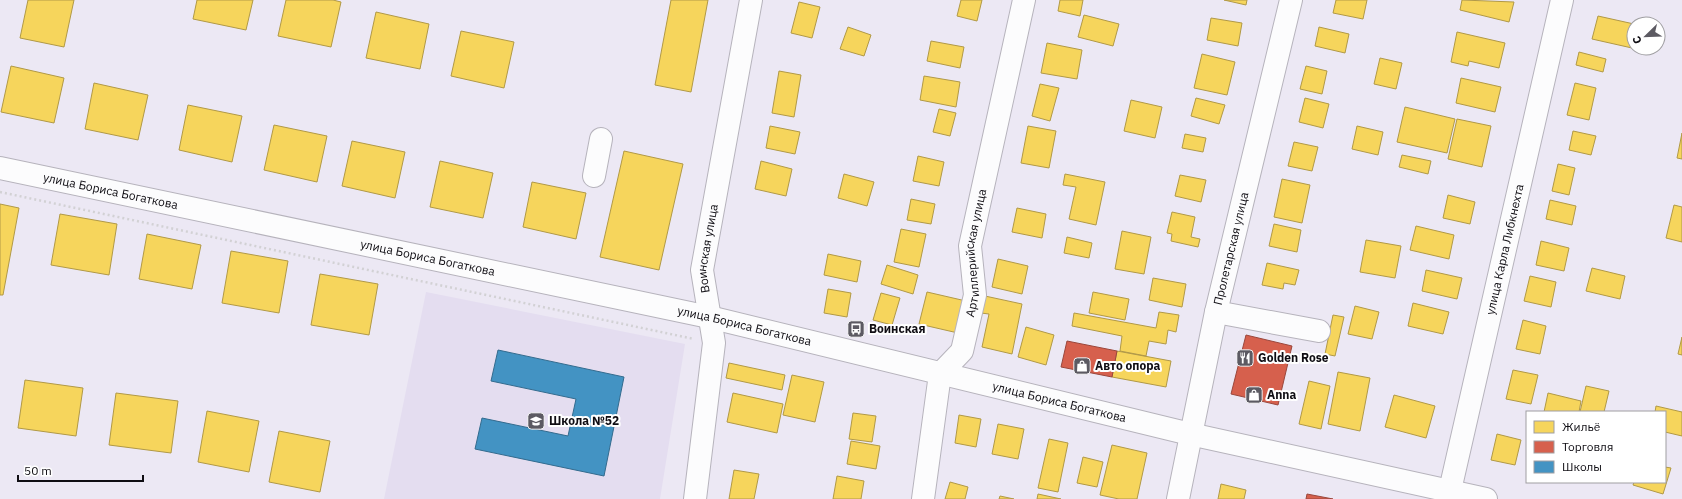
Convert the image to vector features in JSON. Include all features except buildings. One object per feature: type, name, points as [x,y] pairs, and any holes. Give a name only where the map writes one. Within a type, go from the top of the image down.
[{"type":"main road","name":"Воинская улица","points":[[695,499],[714,344],[702,270],[751,0]]},
{"type":"main road","name":"Артиллерийская улица","points":[[940,374],[962,351],[975,295],[970,246],[1024,0]]},
{"type":"main road","name":"Пролетарская улица","points":[[1178,499],[1216,312],[1292,0]]},
{"type":"main road","name":"улица Карла Либкнехта","points":[[1449,495],[1562,0]]},
{"type":"main road","points":[[594,176],[601,138]]},
{"type":"main road","name":"улица Бориса Богаткова","points":[[0,168],[709,317],[940,374],[1449,495],[1486,499]]},
{"type":"main road","points":[[1216,312],[1319,331]]},
{"type":"main road","points":[[923,499],[940,374]]},
{"type":"path","points":[[0,192],[714,344]]},
{"type":"shaded area","name":"Школа №52","points":[[426,292],[685,344],[660,499],[384,499]]},
{"type":"place","name":"Воинская","points":[[856,329]]},
{"type":"place","name":"Golden Rose","points":[[1245,358]]},
{"type":"place","name":"Авто опора","points":[[1082,366]]},
{"type":"place","name":"Anna","points":[[1254,395]]},
{"type":"place","name":"Школа №52","points":[[536,421]]}]
